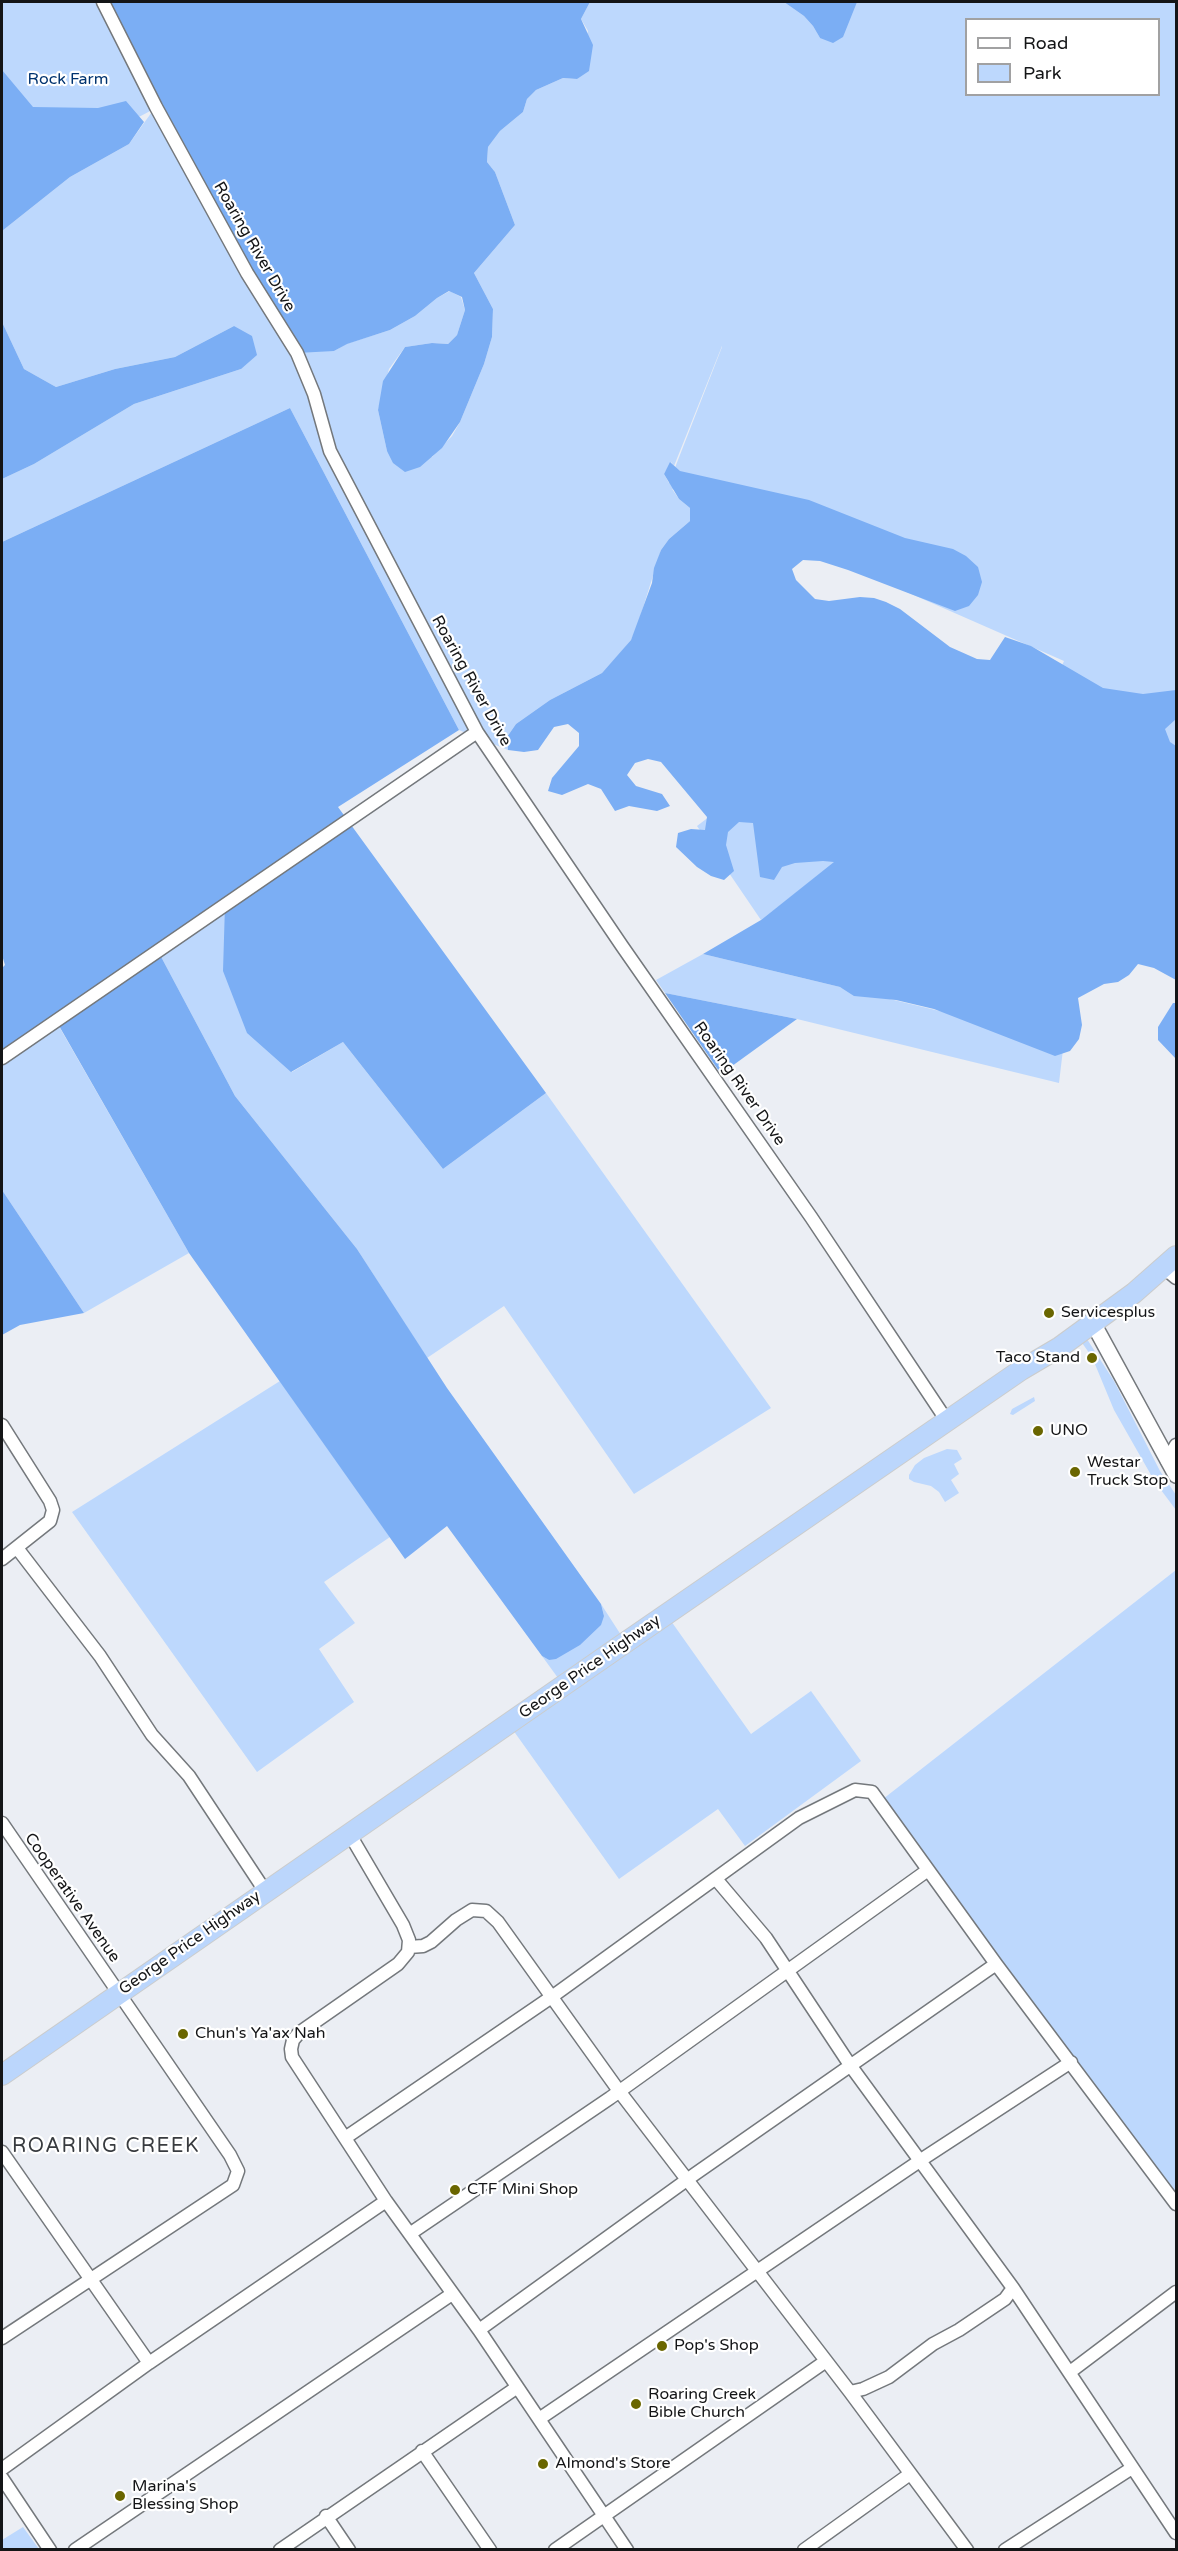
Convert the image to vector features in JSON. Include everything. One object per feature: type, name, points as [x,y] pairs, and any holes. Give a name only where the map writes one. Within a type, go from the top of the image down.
[{"type":"highway","name":"George Price Highway","points":[[2,2075],[349,1833],[1172,1268]]},
{"type":"street","name":"Roaring River Drive","points":[[103,2],[156,108],[248,273],[297,353],[314,394],[330,451],[477,732],[604,921],[811,1217],[947,1421]]},
{"type":"street","points":[[2,1058],[477,732]]},
{"type":"street","points":[[1093,1323],[1176,1475]]},
{"type":"street","points":[[2,1425],[50,1501],[53,1510],[50,1521],[2,1559]]},
{"type":"street","points":[[1167,1461],[1176,1445]]},
{"type":"street","points":[[17,1548],[100,1656],[152,1735],[189,1776],[265,1891]]},
{"type":"street","points":[[345,2138],[553,1996],[799,1818],[855,1790],[872,1792],[996,1964],[1176,2204]]},
{"type":"street","name":"Cooperative Avenue","points":[[2,1823],[230,2155],[238,2171],[234,2184],[91,2278]]},
{"type":"street","points":[[349,1833],[403,1925],[409,1947],[398,1964],[308,2026],[293,2040],[291,2049],[297,2067],[386,2201],[479,2330],[627,2550]]},
{"type":"street","points":[[411,2234],[619,2091],[928,1870]]},
{"type":"street","points":[[716,1879],[766,1938],[850,2065],[1013,2288],[1176,2533]]},
{"type":"street","points":[[409,1947],[423,1946],[431,1942],[465,1913],[479,1909],[486,1911],[498,1922],[619,2091],[850,2392],[967,2550]]},
{"type":"street","points":[[479,2330],[688,2179],[996,1964]]},
{"type":"street","points":[[539,2420],[919,2162],[1071,2062]]},
{"type":"street","points":[[2,2152],[149,2363]]},
{"type":"street","points":[[2,2469],[149,2363],[386,2201]]},
{"type":"street","points":[[2,2338],[91,2278]]},
{"type":"street","points":[[850,2392],[863,2389],[889,2377],[933,2344],[959,2330],[1005,2299],[1013,2288]]},
{"type":"street","points":[[1070,2372],[1176,2292]]},
{"type":"street","points":[[75,2550],[453,2294]]},
{"type":"street","points":[[555,2550],[826,2361]]},
{"type":"street","points":[[280,2550],[326,2516],[516,2388]]},
{"type":"street","points":[[422,2451],[490,2550]]},
{"type":"street","points":[[1005,2550],[1132,2468]]},
{"type":"street","points":[[804,2550],[910,2474]]},
{"type":"street","points":[[2,2478],[50,2550]]},
{"type":"street","points":[[326,2516],[349,2550]]},
{"type":"green space","name":"Rock Farm","points":[[2,2],[100,2],[334,351],[346,344],[390,330],[415,316],[437,298],[450,291],[461,297],[465,310],[457,335],[448,344],[432,343],[405,347],[389,369],[378,410],[387,451],[432,457],[452,436],[460,422],[484,364],[492,337],[493,309],[474,273],[515,225],[495,172],[487,162],[488,147],[500,131],[523,112],[527,99],[536,90],[563,78],[577,79],[588,31],[581,19],[590,2],[784,2],[804,16],[820,38],[857,2],[1176,2],[1176,767],[1045,704],[1064,661],[672,489],[690,508],[690,521],[669,539],[661,550],[631,640],[602,673],[550,700],[516,724],[507,737],[508,750],[459,730],[290,408],[2,542],[2,479],[34,464],[134,404],[241,369],[234,326],[175,357],[115,369],[56,387],[24,369],[2,322],[2,231],[70,177],[129,144],[154,109],[2,189]],"holes":[[[722,347],[669,483],[664,474],[671,462],[674,466]]]},
{"type":"green space","points":[[747,788],[865,839],[761,920],[697,826]]},
{"type":"green space","points":[[225,905],[292,1072],[343,1042],[443,1169],[546,1093],[771,1408],[634,1494],[504,1306],[427,1358],[357,1249],[235,1096],[158,951]]},
{"type":"green space","points":[[703,954],[1064,1041],[1059,1083],[797,1019],[665,993],[656,980]]},
{"type":"green space","points":[[53,1016],[189,1253],[84,1313],[2,1190],[2,1052]]},
{"type":"green space","points":[[1085,1336],[1114,1381],[1160,1471],[1176,1495],[1176,1510],[1155,1482],[1114,1410],[1092,1357],[1080,1340]]},
{"type":"green space","points":[[280,1381],[390,1537],[324,1582],[355,1623],[319,1649],[354,1702],[257,1772],[72,1512]]},
{"type":"green space","points":[[1034,1397],[1035,1401],[1013,1415],[1010,1414],[1012,1409]]},
{"type":"green space","points":[[947,1449],[957,1450],[962,1459],[954,1464],[959,1474],[951,1480],[959,1493],[945,1502],[939,1492],[931,1486],[914,1482],[909,1479],[909,1475],[915,1465],[924,1458]]},
{"type":"green space","points":[[1176,1570],[1176,2202],[883,1799]]},
{"type":"green space","points":[[601,1604],[621,1635],[558,1678],[542,1656],[549,1660],[604,1616]]},
{"type":"green space","points":[[671,1621],[751,1734],[811,1691],[861,1761],[745,1846],[718,1809],[619,1879],[513,1730]]},
{"type":"green space","points":[[23,2527],[39,2549],[2,2549],[2,2540]]},
{"type":"shaded area","points":[[105,2],[590,2],[581,19],[593,45],[589,71],[577,79],[563,78],[536,90],[527,99],[523,112],[500,131],[488,147],[487,162],[495,172],[515,225],[474,273],[493,309],[492,337],[484,364],[460,422],[442,448],[420,467],[405,472],[393,463],[387,451],[378,410],[383,381],[405,347],[432,343],[448,344],[457,335],[465,310],[462,297],[449,291],[415,316],[390,330],[347,344],[334,351],[297,353]]},
{"type":"shaded area","points":[[784,2],[857,2],[843,37],[833,43],[820,38],[804,16]]},
{"type":"shaded area","points":[[2,70],[33,107],[98,108],[126,101],[144,122],[129,144],[70,177],[2,231]]},
{"type":"shaded area","points":[[2,322],[24,369],[56,387],[115,369],[175,357],[234,326],[252,336],[257,355],[241,369],[134,404],[34,464],[2,479]]},
{"type":"shaded area","points":[[290,408],[459,730],[338,807],[546,1093],[443,1169],[343,1042],[291,1072],[247,1033],[223,971],[225,905],[158,951],[235,1096],[357,1249],[447,1388],[601,1604],[604,1616],[601,1625],[580,1645],[556,1659],[549,1660],[542,1656],[447,1526],[405,1559],[189,1253],[54,1017],[2,1052],[2,968],[5,965],[2,955],[2,542]]},
{"type":"shaded area","points":[[670,462],[680,471],[809,500],[905,538],[953,549],[966,556],[978,567],[982,582],[978,595],[969,606],[955,611],[848,570],[820,561],[803,560],[792,569],[796,580],[815,599],[829,601],[860,597],[886,602],[900,609],[950,647],[977,659],[990,660],[1005,637],[1031,646],[1103,688],[1143,694],[1176,690],[1176,719],[1165,729],[1170,742],[1176,746],[1176,980],[1154,968],[1138,964],[1129,975],[1118,982],[1104,984],[1078,998],[1082,1025],[1079,1039],[1070,1051],[1055,1056],[934,1009],[896,1000],[854,996],[840,987],[703,954],[761,920],[834,862],[795,863],[782,867],[774,880],[760,877],[753,823],[739,822],[728,832],[726,845],[734,871],[724,880],[711,876],[697,867],[676,847],[678,833],[691,829],[705,830],[707,817],[661,762],[648,759],[635,763],[627,775],[636,786],[662,794],[670,806],[657,811],[629,806],[615,811],[601,789],[588,784],[562,795],[548,791],[552,778],[579,746],[579,733],[568,724],[554,727],[538,750],[524,752],[508,750],[507,737],[516,724],[550,700],[602,673],[631,640],[652,583],[654,568],[661,550],[669,539],[690,521],[690,508],[679,499],[664,474]]},
{"type":"shaded area","points":[[665,993],[797,1019],[721,1074]]},
{"type":"shaded area","points":[[1173,1003],[1176,1003],[1176,1059],[1158,1040],[1158,1027]]},
{"type":"shaded area","points":[[2,1190],[84,1313],[20,1325],[2,1335]]},
{"type":"place","name":"Servicesplus","points":[[1049,1313]]},
{"type":"place","name":"Taco Stand","points":[[1092,1358]]},
{"type":"place","name":"UNO","points":[[1038,1431]]},
{"type":"place","name":"Westar Truck Stop","points":[[1075,1472]]},
{"type":"place","name":"Chun's Ya'ax Nah","points":[[183,2034]]},
{"type":"place","name":"CTF Mini Shop","points":[[455,2190]]},
{"type":"place","name":"Pop's Shop","points":[[662,2346]]},
{"type":"place","name":"Roaring Creek Bible Church","points":[[636,2404]]},
{"type":"place","name":"Almond's Store","points":[[543,2464]]},
{"type":"place","name":"Marina's Blessing Shop","points":[[120,2496]]},
{"type":"district","name":"ROARING CREEK","points":[[106,2147]]}]
